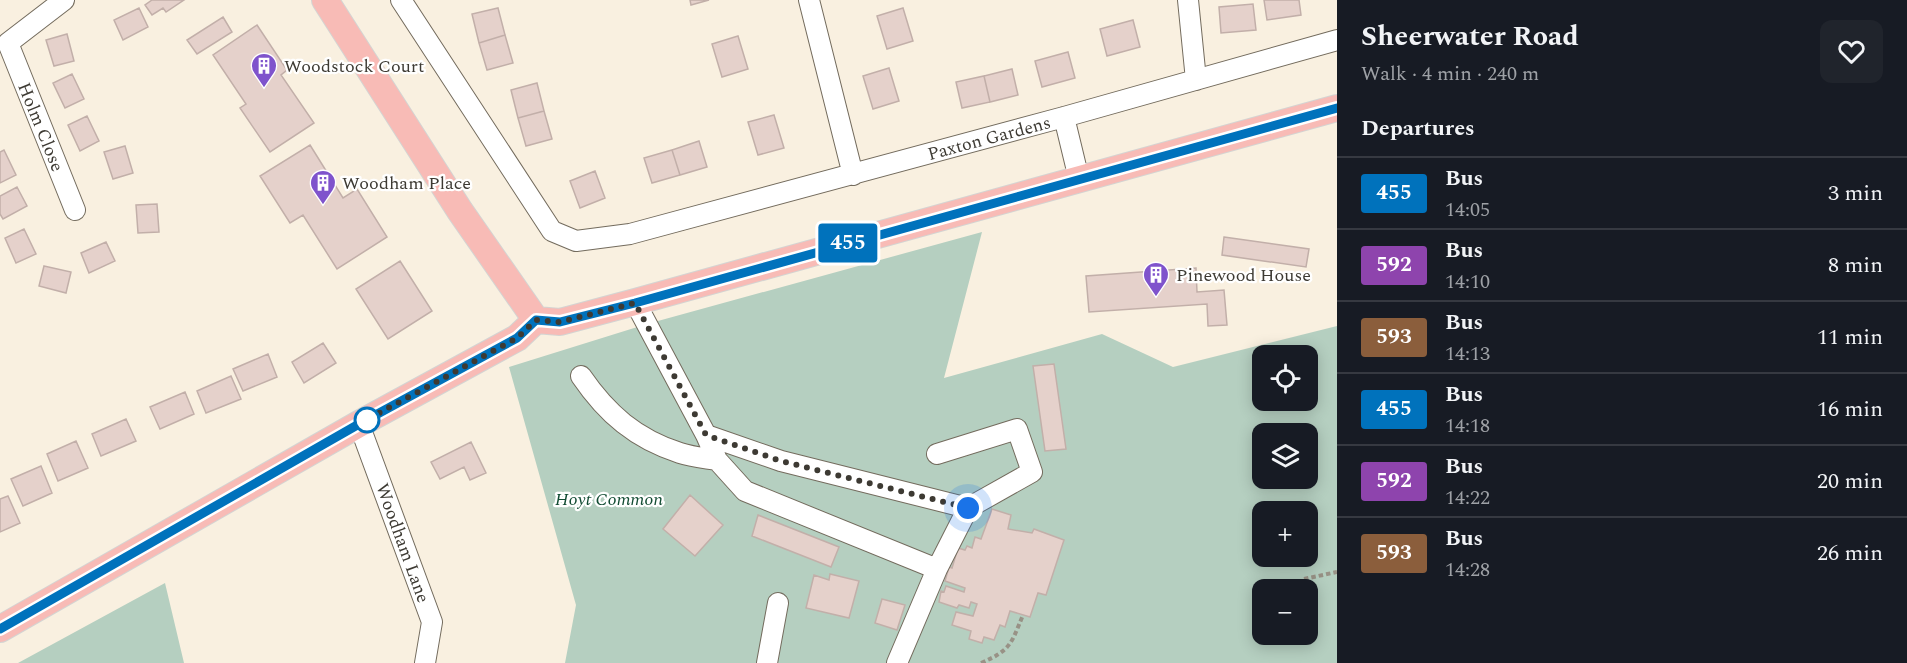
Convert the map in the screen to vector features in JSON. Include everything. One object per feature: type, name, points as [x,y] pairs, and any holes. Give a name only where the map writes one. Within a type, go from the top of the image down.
[{"type":"main road","points":[[325,0],[454,201],[536,320]]},
{"type":"main road","points":[[0,629],[359,424],[517,338],[536,320],[560,322],[635,303],[1337,108]]},
{"type":"street","name":"Holm Close","points":[[64,0],[8,43],[75,210]]},
{"type":"street","name":"Paxton Gardens","points":[[401,0],[552,231],[576,241],[630,234],[1064,117],[1079,179]]},
{"type":"street","points":[[809,0],[853,175]]},
{"type":"street","points":[[1188,0],[1196,80]]},
{"type":"street","points":[[1064,117],[1337,40]]},
{"type":"street","points":[[635,303],[706,435],[717,460],[745,491],[937,569]]},
{"type":"street","points":[[581,376],[598,401],[638,435],[681,454],[717,460]]},
{"type":"street","name":"Woodham Lane","points":[[359,424],[432,622],[424,663]]},
{"type":"street","points":[[897,663],[937,569],[968,508],[1032,472],[1017,429],[937,454]]},
{"type":"street","points":[[706,435],[781,461],[968,508]]},
{"type":"street","points":[[767,663],[778,603]]},
{"type":"path","points":[[1304,579],[1337,572]]},
{"type":"path","points":[[981,663],[1001,654],[1012,642],[1023,615]]},
{"type":"green space","name":"Hoyt Common","points":[[982,232],[944,378],[1102,334],[1173,367],[1252,347],[1252,411],[1318,411],[1318,345],[1261,345],[1337,326],[1337,663],[565,663],[576,605],[509,367],[647,324]]},
{"type":"green space","points":[[165,583],[184,663],[18,663]]},
{"type":"building","points":[[152,0],[184,0],[166,12],[163,8],[152,15],[145,5]]},
{"type":"building","points":[[690,0],[709,0],[691,5]]},
{"type":"building","points":[[1264,0],[1299,0],[1301,15],[1267,20]]},
{"type":"building","points":[[1253,4],[1256,30],[1221,33],[1219,7]]},
{"type":"building","points":[[139,8],[148,27],[123,40],[114,20]]},
{"type":"building","points":[[498,8],[505,35],[479,43],[472,14]]},
{"type":"building","points":[[903,8],[913,41],[887,49],[877,16]]},
{"type":"building","points":[[223,17],[232,32],[197,54],[187,40]]},
{"type":"building","points":[[1133,20],[1140,47],[1107,56],[1100,29]]},
{"type":"building","name":"Woodstock Court","points":[[257,25],[287,70],[281,75],[314,123],[270,152],[240,108],[246,104],[213,55]]},
{"type":"building","points":[[67,34],[74,61],[54,66],[46,40]]},
{"type":"building","points":[[505,35],[513,63],[487,70],[479,43]]},
{"type":"building","points":[[738,36],[748,69],[722,77],[712,44]]},
{"type":"building","points":[[1068,52],[1075,78],[1042,87],[1035,61]]},
{"type":"building","points":[[889,68],[899,101],[873,109],[863,76]]},
{"type":"building","points":[[1012,69],[1018,95],[990,102],[984,76]]},
{"type":"building","points":[[72,74],[84,99],[65,108],[53,83]]},
{"type":"building","points":[[984,76],[990,102],[962,108],[956,82]]},
{"type":"building","points":[[537,83],[544,111],[518,118],[511,90]]},
{"type":"building","points":[[544,111],[552,139],[526,146],[518,118]]},
{"type":"building","points":[[774,115],[784,148],[758,155],[748,122]]},
{"type":"building","points":[[87,116],[99,141],[80,151],[68,125]]},
{"type":"building","points":[[699,141],[707,167],[680,175],[672,150]]},
{"type":"building","name":"Woodham Place","points":[[310,145],[343,198],[357,189],[387,237],[337,269],[303,215],[290,223],[260,176]]},
{"type":"building","points":[[125,146],[133,173],[113,179],[104,152]]},
{"type":"building","points":[[4,150],[16,175],[0,183],[0,152]]},
{"type":"building","points":[[672,150],[680,175],[652,183],[644,158]]},
{"type":"building","points":[[595,171],[605,198],[580,208],[570,181]]},
{"type":"building","points":[[17,187],[27,206],[3,219],[0,214],[0,196]]},
{"type":"building","points":[[157,204],[159,232],[138,233],[136,205]]},
{"type":"building","points":[[24,229],[36,254],[16,263],[5,238]]},
{"type":"building","name":"Pinewood House","points":[[1224,237],[1309,249],[1306,267],[1222,255]]},
{"type":"building","points":[[106,242],[115,261],[89,273],[81,253]]},
{"type":"building","points":[[400,261],[432,311],[388,339],[356,289]]},
{"type":"building","points":[[44,266],[71,272],[66,293],[39,286]]},
{"type":"building","name":"Pinewood House","points":[[1196,268],[1197,292],[1224,290],[1227,325],[1208,326],[1207,304],[1089,312],[1086,276]]},
{"type":"building","points":[[323,343],[336,363],[304,383],[292,362]]},
{"type":"building","points":[[268,354],[277,377],[243,391],[233,369]]},
{"type":"building","points":[[1054,364],[1066,449],[1045,451],[1033,366]]},
{"type":"building","points":[[231,376],[241,399],[206,413],[197,391]]},
{"type":"building","points":[[185,392],[194,414],[160,429],[150,407]]},
{"type":"building","points":[[126,419],[136,441],[101,456],[92,434]]},
{"type":"building","points":[[76,441],[88,468],[58,481],[47,454]]},
{"type":"building","points":[[471,442],[486,473],[470,480],[464,467],[440,479],[431,462]]},
{"type":"building","points":[[41,466],[52,493],[23,506],[11,479]]},
{"type":"building","points":[[690,495],[723,525],[695,556],[663,529]]},
{"type":"building","points":[[8,496],[20,523],[0,532],[0,499]]},
{"type":"building","points":[[992,509],[1011,515],[1008,529],[1032,533],[1034,529],[1064,540],[1046,595],[1038,593],[1030,617],[1010,611],[1005,627],[1000,625],[994,640],[984,637],[982,643],[969,639],[971,631],[952,625],[956,612],[973,616],[977,604],[971,602],[969,608],[959,605],[957,608],[939,602],[941,591],[944,592],[946,586],[964,592],[965,588],[945,581],[949,567],[952,568],[958,548],[965,550],[967,546],[972,548],[975,537],[981,539]]},
{"type":"building","points":[[758,515],[839,547],[831,567],[752,536]]},
{"type":"building","points":[[830,574],[859,581],[849,618],[806,608],[814,575],[829,580]]},
{"type":"building","points":[[882,599],[905,605],[897,630],[875,623]]},
{"type":"bus line","name":"455","points":[[0,629],[359,424],[517,338],[536,320],[560,322],[635,303],[1337,108]]},
{"type":"place","name":"Woodstock Court","points":[[264,89]]},
{"type":"place","name":"Woodham Place","points":[[323,206]]},
{"type":"place","name":"Pinewood House","points":[[1156,298]]},
{"type":"route","points":[[367,420],[359,424],[517,338],[536,320],[560,322],[635,303],[706,435],[781,461],[968,508]]}]
